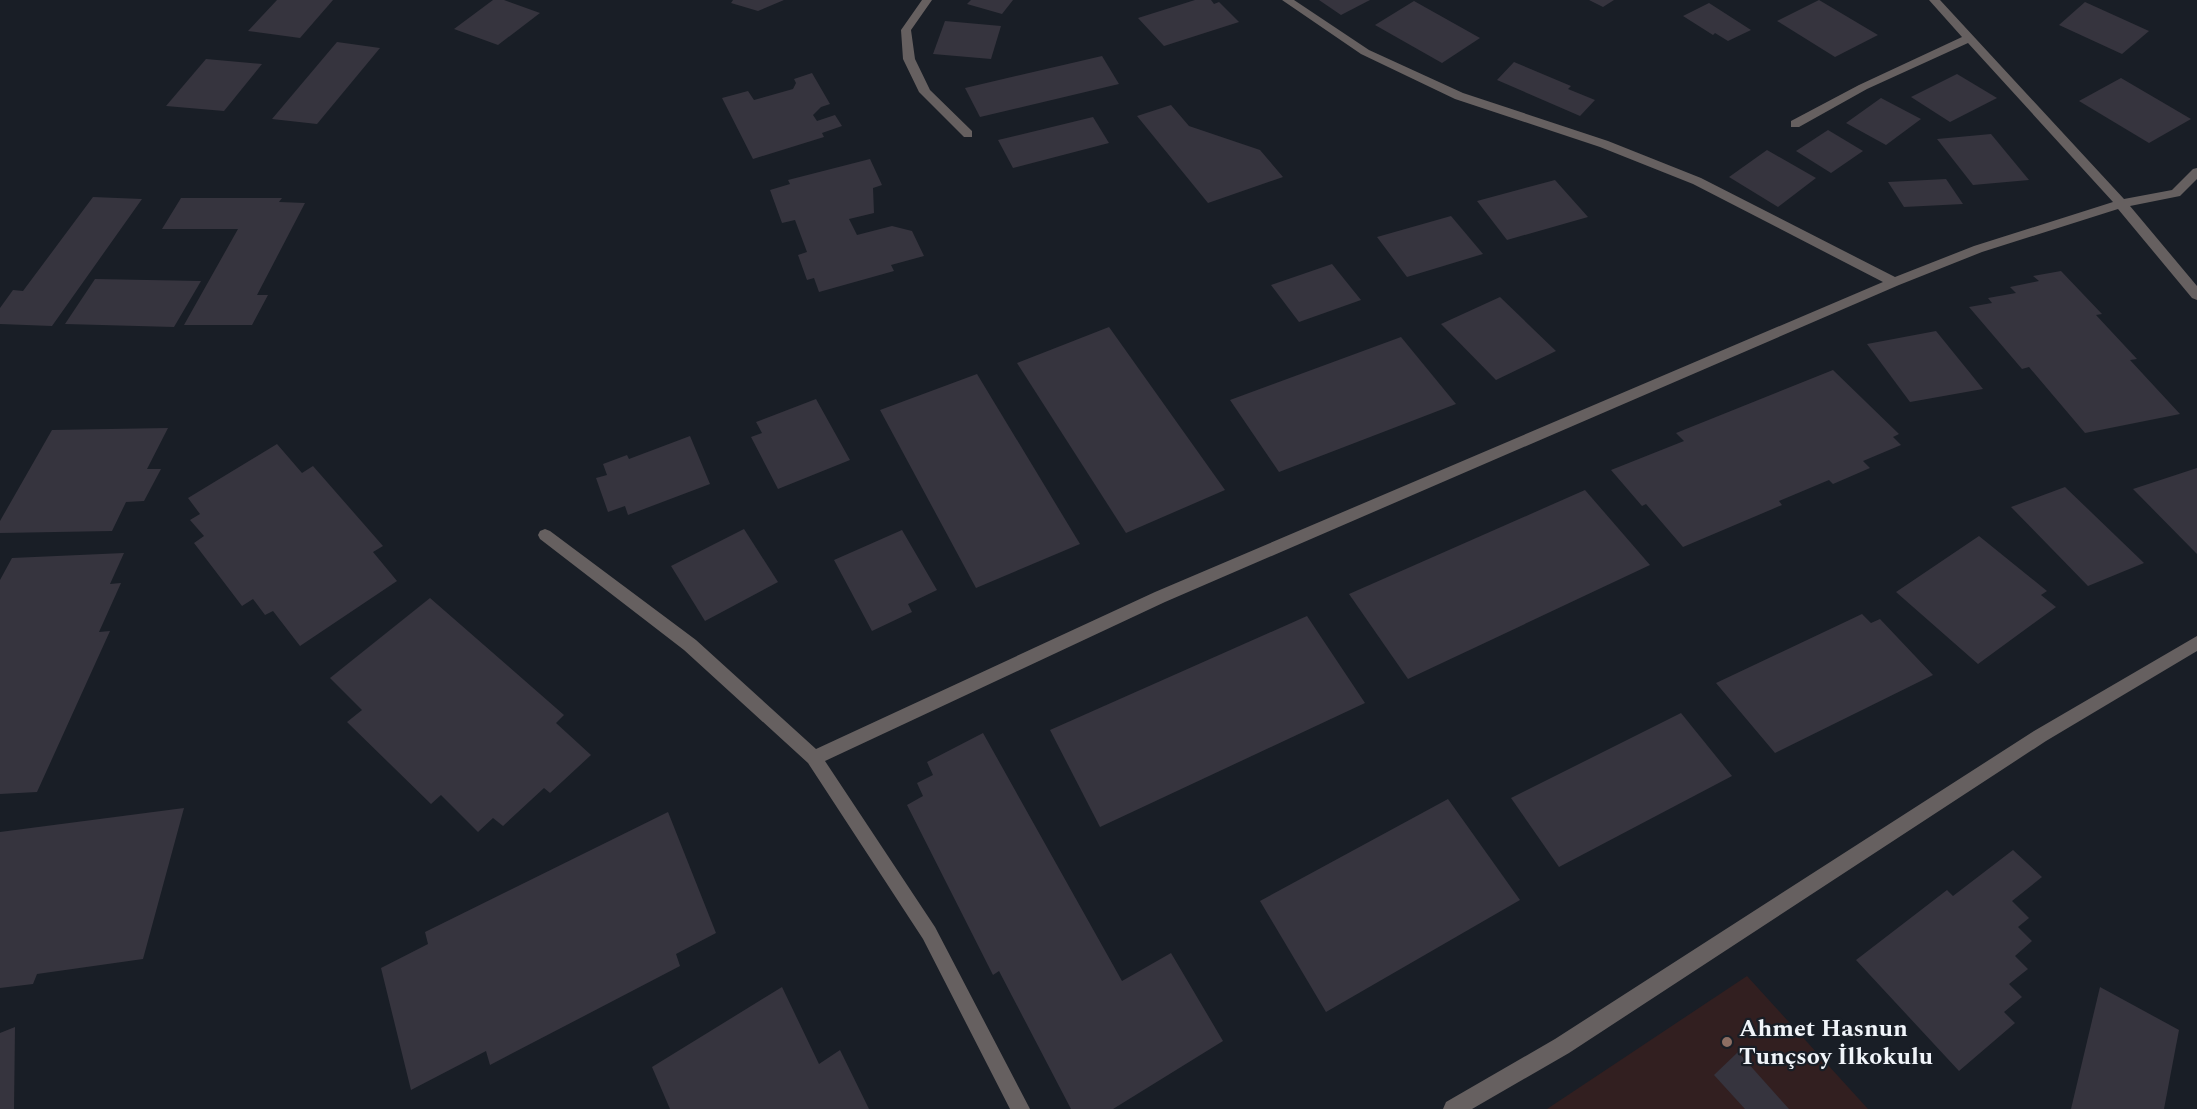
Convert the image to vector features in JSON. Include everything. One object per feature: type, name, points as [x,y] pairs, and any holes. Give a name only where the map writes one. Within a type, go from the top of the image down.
[{"type":"street","points":[[927,0],[906,30],[909,59],[925,92],[968,134]]},
{"type":"street","points":[[1287,0],[1365,52],[1449,91],[1604,144],[1697,181],[1894,282]]},
{"type":"street","points":[[1934,0],[2121,204],[2197,295]]},
{"type":"street","points":[[1794,124],[1863,87],[1970,38]]},
{"type":"street","points":[[814,758],[1160,597],[1894,282],[1978,249],[2121,204],[2176,193],[2197,172]]},
{"type":"street","points":[[545,535],[690,645],[814,758],[929,933],[1020,1109]]},
{"type":"street","points":[[1453,1109],[1562,1046],[2040,736],[2197,643]]},
{"type":"shaded area","name":"Ahmet Hasnun Tunçsoy İlkokulu","points":[[1747,976],[1868,1109],[1547,1109]]},
{"type":"building","points":[[277,0],[333,0],[300,38],[248,31]]},
{"type":"building","points":[[493,0],[504,0],[540,13],[498,45],[454,29]]},
{"type":"building","points":[[733,0],[784,0],[758,11],[731,3]]},
{"type":"building","points":[[971,0],[1013,0],[1002,14],[967,4]]},
{"type":"building","points":[[1195,0],[1211,0],[1214,4],[1219,2],[1239,22],[1164,46],[1138,18]]},
{"type":"building","points":[[1319,0],[1370,0],[1341,15]]},
{"type":"building","points":[[1589,0],[1614,0],[1603,7]]},
{"type":"building","points":[[1819,0],[1878,35],[1835,57],[1777,21]]},
{"type":"building","points":[[1414,1],[1480,38],[1442,63],[1375,25]]},
{"type":"building","points":[[2085,2],[2149,31],[2122,54],[2059,25]]},
{"type":"building","points":[[1709,3],[1751,30],[1728,41],[1715,33],[1713,35],[1683,16]]},
{"type":"building","points":[[945,21],[1001,26],[991,59],[933,54]]},
{"type":"building","points":[[337,42],[380,48],[317,124],[272,119]]},
{"type":"building","points":[[1102,56],[1119,84],[980,117],[965,88]]},
{"type":"building","points":[[206,59],[262,64],[224,111],[166,106]]},
{"type":"building","points":[[1514,62],[1571,86],[1568,89],[1595,100],[1580,116],[1497,80]]},
{"type":"building","points":[[812,73],[830,104],[821,107],[813,115],[817,121],[835,115],[842,126],[822,133],[824,137],[753,159],[722,98],[748,91],[754,100],[793,89],[796,83],[794,79]]},
{"type":"building","points":[[1957,74],[1997,98],[1950,122],[1911,97]]},
{"type":"building","points":[[2121,78],[2191,119],[2149,143],[2079,101]]},
{"type":"building","points":[[1881,98],[1921,119],[1886,145],[1846,123]]},
{"type":"building","points":[[1171,105],[1189,126],[1260,150],[1283,177],[1208,203],[1137,116]]},
{"type":"building","points":[[1093,117],[1109,143],[1013,168],[998,140]]},
{"type":"building","points":[[1828,130],[1863,151],[1831,173],[1796,151]]},
{"type":"building","points":[[1991,134],[2029,180],[1973,185],[1937,139]]},
{"type":"building","points":[[1767,150],[1816,178],[1778,207],[1729,177]]},
{"type":"building","points":[[870,159],[882,185],[873,188],[874,213],[849,219],[857,235],[892,226],[912,231],[924,256],[891,265],[894,271],[819,292],[814,278],[807,280],[798,255],[807,252],[795,220],[782,223],[770,190],[790,184],[788,180]]},
{"type":"building","points":[[1946,179],[1963,204],[1904,207],[1888,182]]},
{"type":"building","points":[[1555,180],[1588,217],[1507,240],[1477,201]]},
{"type":"building","points":[[93,197],[142,199],[52,326],[0,324],[0,308],[13,290],[23,291]]},
{"type":"building","points":[[181,198],[282,198],[279,202],[305,203],[257,295],[268,295],[252,325],[184,325],[238,229],[162,229]]},
{"type":"building","points":[[1451,216],[1483,254],[1407,277],[1377,237]]},
{"type":"building","points":[[1332,264],[1361,300],[1299,322],[1271,285]]},
{"type":"building","points":[[2061,271],[2102,314],[2096,315],[2137,359],[2130,360],[2180,414],[2085,433],[2029,367],[2022,369],[1969,307],[1992,303],[1988,298],[2016,293],[2010,287],[2039,281],[2033,276]]},
{"type":"building","points":[[95,279],[201,281],[174,327],[65,324]]},
{"type":"building","points":[[1500,297],[1556,351],[1496,380],[1441,324]]},
{"type":"building","points":[[1109,327],[1225,490],[1126,533],[1017,363]]},
{"type":"building","points":[[1936,331],[1983,389],[1910,402],[1867,344]]},
{"type":"building","points":[[1401,337],[1456,404],[1279,472],[1230,400]]},
{"type":"building","points":[[1833,370],[1899,434],[1893,437],[1901,445],[1863,461],[1870,468],[1833,484],[1829,480],[1779,501],[1782,505],[1683,547],[1646,504],[1642,506],[1611,470],[1684,441],[1676,433]]},
{"type":"building","points":[[977,374],[1080,544],[976,588],[880,410]]},
{"type":"building","points":[[816,399],[850,460],[778,489],[751,437],[762,433],[756,422]]},
{"type":"building","points":[[168,428],[147,469],[161,469],[144,501],[126,502],[112,531],[0,533],[0,521],[52,430]]},
{"type":"building","points":[[690,436],[710,484],[628,515],[625,506],[608,512],[596,478],[607,475],[603,464],[627,455],[629,459]]},
{"type":"building","points":[[277,444],[302,473],[313,466],[383,546],[373,552],[397,581],[300,646],[273,611],[265,615],[253,599],[242,606],[194,543],[204,536],[190,520],[200,514],[188,498]]},
{"type":"building","points":[[2197,468],[2197,554],[2133,489]]},
{"type":"building","points":[[2065,487],[2144,563],[2088,586],[2011,507]]},
{"type":"building","points":[[1585,490],[1650,565],[1408,679],[1349,594]]},
{"type":"building","points":[[744,529],[778,582],[705,621],[671,566]]},
{"type":"building","points":[[902,530],[937,590],[908,604],[912,612],[872,631],[834,560]]},
{"type":"building","points":[[1979,536],[2047,591],[2041,595],[2056,607],[1978,664],[1896,592]]},
{"type":"building","points":[[124,553],[110,584],[121,583],[99,632],[110,631],[37,792],[0,794],[0,580],[12,558]]},
{"type":"building","points":[[430,598],[564,715],[556,723],[591,755],[550,793],[544,788],[503,826],[493,818],[478,832],[441,795],[431,804],[347,722],[362,710],[330,678]]},
{"type":"building","points":[[1862,614],[1871,623],[1880,619],[1933,675],[1775,753],[1716,683]]},
{"type":"building","points":[[1307,616],[1365,703],[1100,827],[1050,730]]},
{"type":"building","points":[[1681,713],[1732,776],[1559,867],[1511,798]]},
{"type":"building","points":[[983,733],[1122,981],[1171,953],[1223,1041],[1113,1109],[1071,1109],[999,971],[993,975],[907,805],[923,796],[917,783],[933,775],[927,762]]},
{"type":"building","points":[[1448,799],[1520,900],[1326,1012],[1260,901]]},
{"type":"building","points":[[184,808],[143,959],[37,974],[33,984],[0,988],[0,832]]},
{"type":"building","points":[[668,812],[716,933],[676,954],[680,966],[490,1065],[486,1051],[411,1090],[381,968],[428,944],[425,932]]},
{"type":"building","points":[[2013,850],[2042,877],[2012,901],[2029,918],[2018,927],[2032,941],[2015,956],[2028,969],[2009,984],[2022,997],[2004,1012],[2015,1023],[1959,1071],[1856,960],[1947,890],[1953,896]]},
{"type":"building","points":[[782,987],[819,1064],[840,1050],[869,1109],[670,1109],[652,1067]]},
{"type":"building","points":[[2100,987],[2179,1030],[2164,1109],[2071,1109]]},
{"type":"building","points":[[15,1027],[14,1109],[0,1109],[0,1033]]},
{"type":"building","points":[[1738,1052],[1789,1109],[1745,1109],[1714,1075]]},
{"type":"place","name":"Ahmet Hasnun Tunçsoy İlkokulu","points":[[1727,1042]]}]
